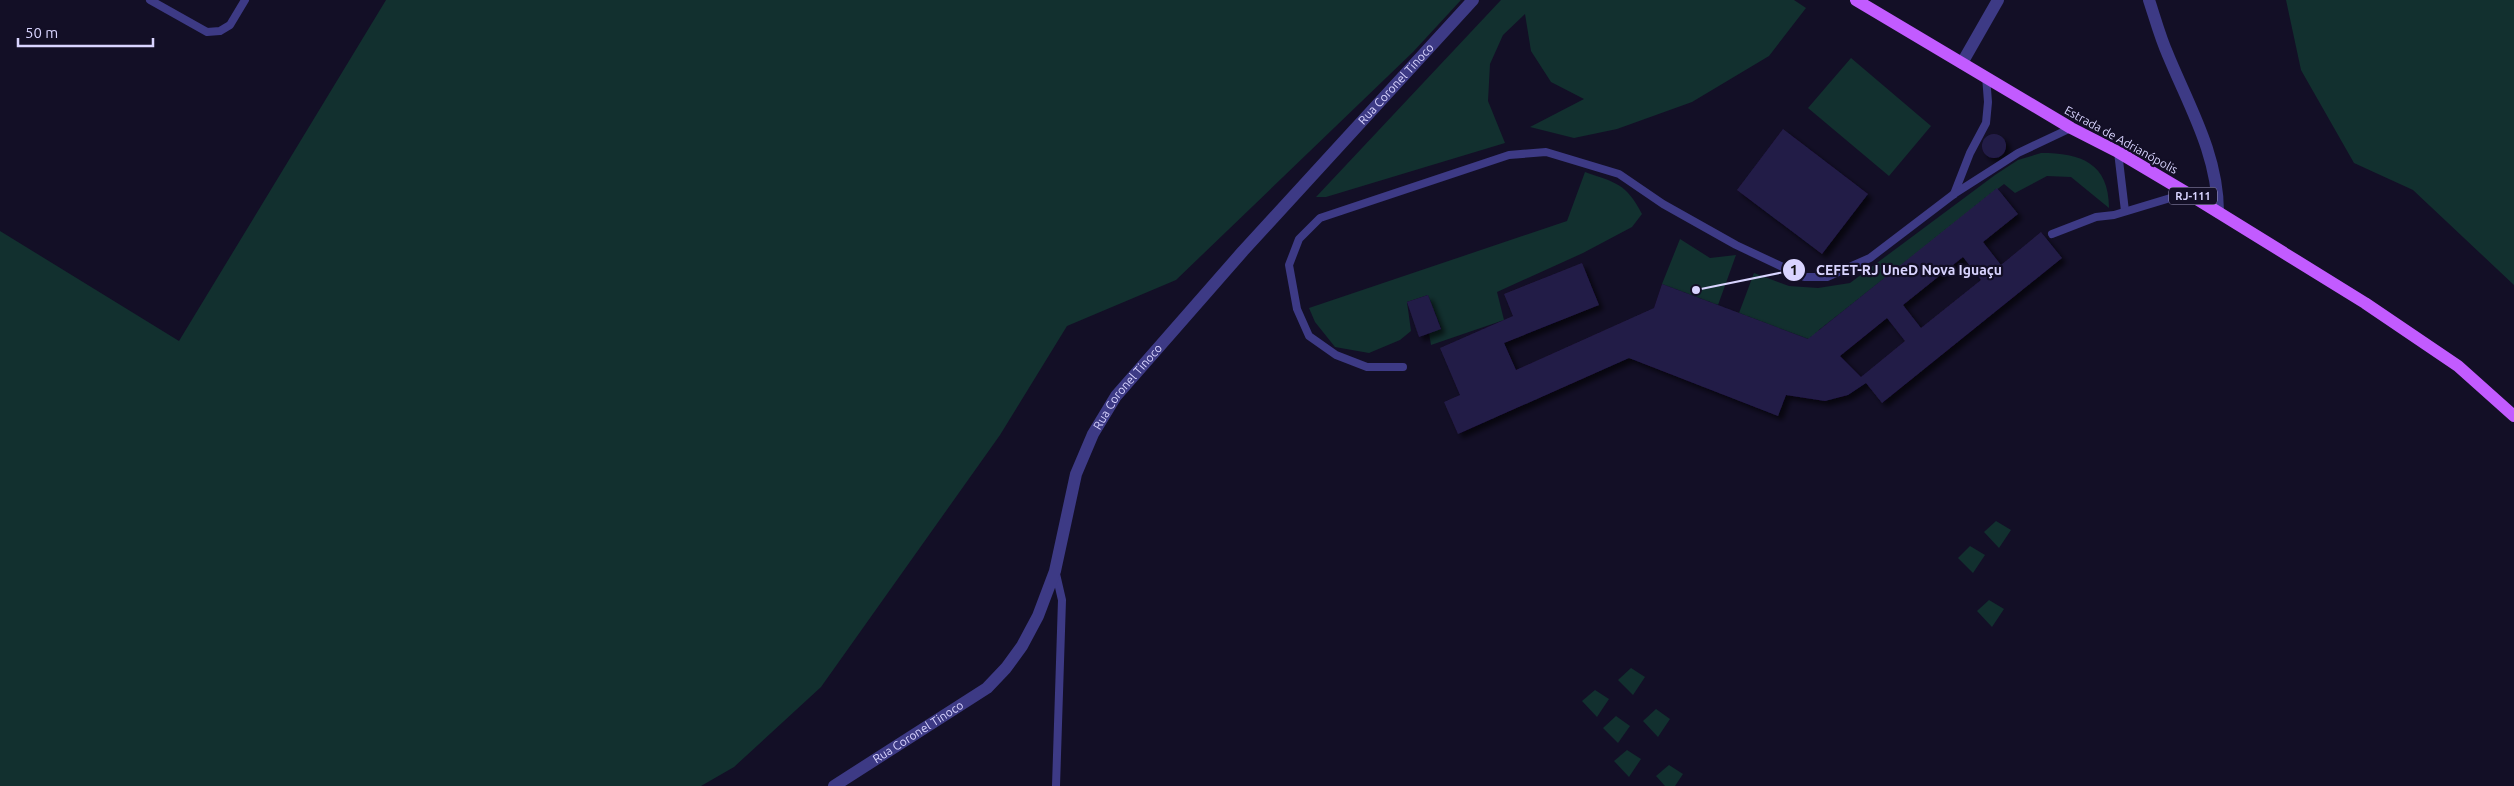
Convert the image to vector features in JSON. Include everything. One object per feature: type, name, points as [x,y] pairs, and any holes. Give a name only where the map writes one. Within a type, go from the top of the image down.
[{"type":"main road","name":"Estrada de Adrianópolis","points":[[1856,0],[2071,128],[2118,152],[2187,193],[2365,303],[2458,366],[2514,416]]},
{"type":"street","name":"Rua Coronel Tinoco","points":[[834,786],[987,688],[1006,668],[1022,646],[1038,616],[1055,571],[1076,474],[1093,434],[1116,396],[1243,252],[1473,0]]},
{"type":"street","points":[[1962,63],[1998,0]]},
{"type":"street","points":[[2149,0],[2166,52],[2214,164],[2218,189],[2218,212]]},
{"type":"lane","points":[[150,0],[207,32],[220,31],[230,24],[245,0]]},
{"type":"lane","points":[[1954,194],[1970,153],[1986,123],[1988,102],[1986,76]]},
{"type":"lane","points":[[1404,367],[1367,367],[1336,355],[1309,336],[1297,310],[1289,265],[1299,238],[1320,218],[1509,155],[1546,152],[1619,174],[1663,204],[1720,236],[1804,277],[1826,277],[1870,258],[1954,194],[2018,152],[2071,128]]},
{"type":"lane","points":[[2118,152],[2125,212]]},
{"type":"lane","points":[[2052,234],[2096,216],[2125,212],[2187,193]]},
{"type":"lane","points":[[1055,571],[1062,600],[1056,786]]},
{"type":"green space","points":[[386,0],[1461,0],[1413,52],[1176,280],[1067,326],[1000,435],[821,687],[734,767],[701,786],[0,786],[0,231],[179,341]]},
{"type":"green space","points":[[1501,0],[1794,0],[1806,8],[1769,56],[1692,102],[1617,129],[1574,138],[1530,127],[1584,99],[1551,82],[1531,51],[1525,14],[1503,35],[1490,64],[1488,101],[1505,143],[1326,197],[1316,197]]},
{"type":"green space","points":[[2286,0],[2514,0],[2514,285],[2413,190],[2354,163],[2301,70]]},
{"type":"green space","points":[[1851,58],[1931,126],[1889,176],[1808,108]]},
{"type":"green space","points":[[2041,153],[2068,155],[2090,164],[2104,180],[2108,193],[2109,208],[2071,177],[2047,176],[2015,193],[2004,184],[1819,330],[1811,340],[1739,313],[1754,273],[1789,286],[1818,288],[1850,283],[1995,175],[2018,160]]},
{"type":"green space","points":[[1585,172],[1612,182],[1625,190],[1642,214],[1632,227],[1583,253],[1497,292],[1504,320],[1431,345],[1429,333],[1441,328],[1428,295],[1407,302],[1411,331],[1400,340],[1369,353],[1335,347],[1315,322],[1309,308],[1567,221]]},
{"type":"green space","points":[[1680,239],[1710,258],[1736,255],[1718,305],[1662,284]]},
{"type":"green space","points":[[1996,521],[2011,530],[1999,548],[1984,532]]},
{"type":"green space","points":[[1970,546],[1985,555],[1973,573],[1958,558]]},
{"type":"green space","points":[[1989,600],[2004,609],[1992,627],[1977,611]]},
{"type":"green space","points":[[1631,668],[1645,677],[1633,695],[1618,680]]},
{"type":"green space","points":[[1595,690],[1609,699],[1597,717],[1582,701]]},
{"type":"green space","points":[[1656,709],[1670,719],[1658,737],[1643,721]]},
{"type":"green space","points":[[1616,716],[1630,726],[1618,743],[1603,728]]},
{"type":"green space","points":[[1627,750],[1641,759],[1629,777],[1614,761]]},
{"type":"green space","points":[[1669,765],[1683,774],[1675,786],[1665,786],[1656,776]]},
{"type":"building","points":[[1783,129],[1868,194],[1822,254],[1737,190]]},
{"type":"building","points":[[1994,134],[1999,135],[2005,141],[2005,151],[1999,157],[1994,158],[1989,157],[1983,151],[1982,146],[1983,141],[1989,135]]},
{"type":"building","points":[[1997,188],[2018,214],[1983,242],[2001,265],[2041,232],[2062,258],[1882,403],[1866,383],[1848,395],[1825,401],[1786,395],[1778,416],[1629,358],[1458,434],[1444,402],[1460,395],[1440,348],[1513,316],[1504,294],[1582,263],[1599,305],[1504,343],[1516,370],[1654,308],[1662,284],[1808,339]],"holes":[[[1963,257],[1981,280],[1921,328],[1903,305]],[[1887,318],[1905,341],[1861,377],[1840,356]]]},
{"type":"building","points":[[1428,295],[1441,329],[1419,337],[1407,302]]},
{"type":"place","name":"CEFET-RJ UneD Nova Iguaçu","points":[[1696,290]]}]
